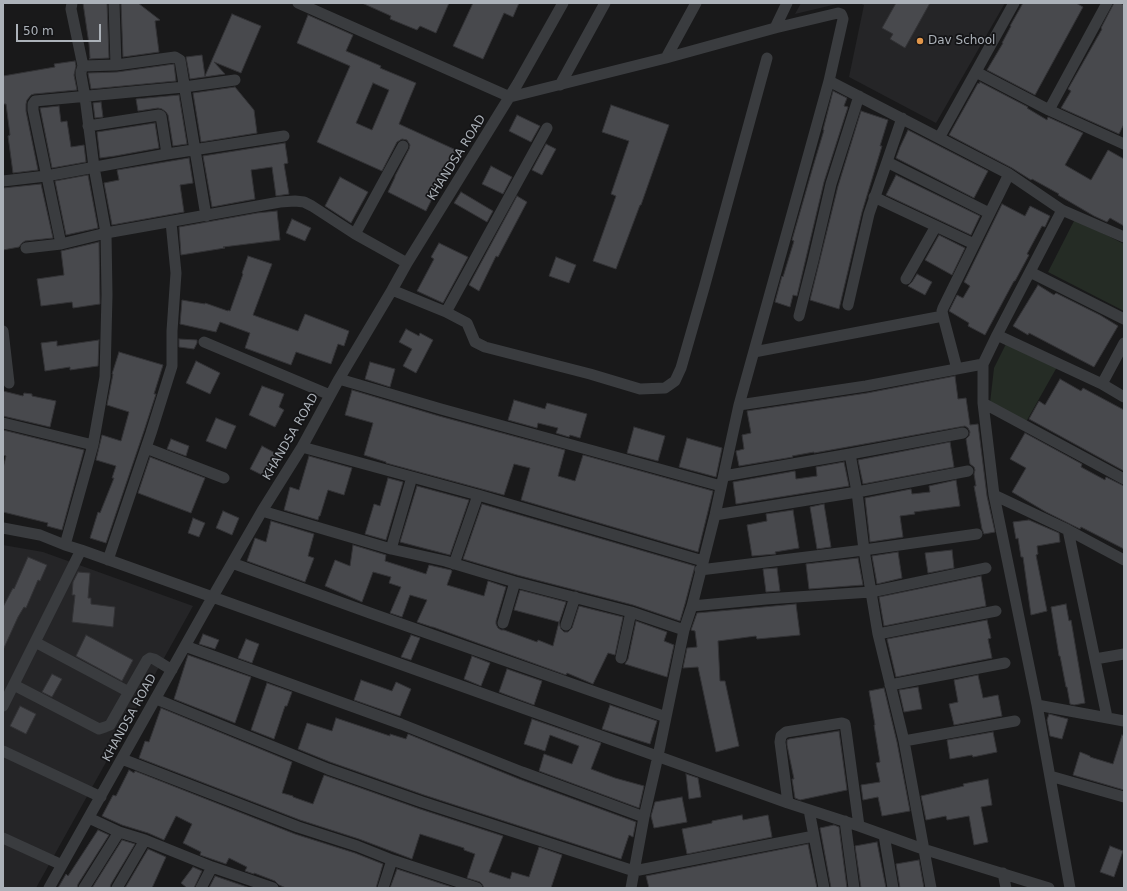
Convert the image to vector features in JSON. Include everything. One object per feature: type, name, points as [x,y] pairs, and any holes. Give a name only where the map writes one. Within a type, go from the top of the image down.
[{"type":"street","points":[[65,545],[93,445],[105,378],[107,295],[106,233],[94,167],[81,75],[83,66],[71,9],[72,3]]},
{"type":"street","points":[[114,3],[116,64]]},
{"type":"street","points":[[298,3],[510,97],[838,13],[841,14],[843,19],[829,81],[739,406],[715,515],[692,606],[684,630],[644,817],[631,888]]},
{"type":"street","name":"KHANDSA ROAD","points":[[49,888],[262,511],[302,447],[339,379],[408,263],[510,97],[563,3]]},
{"type":"street","points":[[560,85],[605,3]]},
{"type":"street","points":[[666,58],[696,3]]},
{"type":"street","points":[[775,28],[787,3]]},
{"type":"street","points":[[939,138],[1014,3]]},
{"type":"street","points":[[1049,110],[1107,3]]},
{"type":"street","points":[[83,66],[116,64],[175,57],[180,60],[206,216]]},
{"type":"street","points":[[392,290],[446,312],[468,323],[475,342],[485,347],[590,374],[640,389],[665,388],[675,381],[681,368],[767,58]]},
{"type":"street","points":[[976,72],[1049,110],[1124,144]]},
{"type":"street","points":[[61,244],[33,110],[33,104],[35,101],[184,87],[235,80]]},
{"type":"street","points":[[829,81],[1009,174],[1062,210],[1124,237]]},
{"type":"street","points":[[799,316],[831,184],[859,96]]},
{"type":"street","points":[[88,126],[161,116],[167,154]]},
{"type":"street","points":[[848,305],[869,214],[902,118]]},
{"type":"street","points":[[446,312],[547,128]]},
{"type":"street","points":[[3,181],[46,176],[167,154],[284,136]]},
{"type":"street","points":[[355,234],[403,146]]},
{"type":"street","points":[[887,162],[989,213]]},
{"type":"street","points":[[957,369],[942,311],[1009,174]]},
{"type":"street","points":[[874,197],[974,244]]},
{"type":"street","points":[[26,248],[61,244],[106,233],[280,202],[295,201],[304,202],[312,206],[355,234],[408,263]]},
{"type":"street","points":[[1062,210],[983,364],[983,403],[994,495],[1037,705],[1070,888]]},
{"type":"street","points":[[108,560],[172,366],[172,331],[176,273],[171,222]]},
{"type":"street","points":[[906,280],[936,226]]},
{"type":"street","points":[[1030,272],[1124,319]]},
{"type":"street","points":[[754,352],[943,316]]},
{"type":"street","points":[[3,331],[9,383]]},
{"type":"street","points":[[997,335],[1102,384],[1124,397]]},
{"type":"street","points":[[204,342],[330,396]]},
{"type":"street","points":[[1102,384],[1124,343]]},
{"type":"street","points":[[739,406],[866,386],[983,364]]},
{"type":"street","points":[[339,379],[441,409],[722,481],[850,454],[962,433]]},
{"type":"street","points":[[983,403],[1124,479]]},
{"type":"street","points":[[3,423],[93,445]]},
{"type":"street","points":[[302,447],[478,494],[702,566],[864,550],[977,534]]},
{"type":"street","points":[[146,448],[224,478]]},
{"type":"street","points":[[850,454],[878,634],[904,742],[931,888]]},
{"type":"street","points":[[715,515],[857,492],[968,471]]},
{"type":"street","points":[[392,549],[412,477]]},
{"type":"street","points":[[454,564],[478,494]]},
{"type":"street","points":[[994,495],[1068,530],[1124,560]]},
{"type":"street","points":[[262,511],[392,549],[454,564],[515,582],[631,612],[684,630]]},
{"type":"street","points":[[3,528],[40,535],[212,598],[788,803],[845,821],[923,849],[1049,888]]},
{"type":"street","points":[[1068,530],[1107,717]]},
{"type":"street","points":[[3,706],[81,550]]},
{"type":"street","points":[[232,563],[666,717]]},
{"type":"street","points":[[692,606],[766,599],[871,592],[986,568]]},
{"type":"street","points":[[503,623],[515,582]]},
{"type":"street","points":[[566,625],[575,597]]},
{"type":"street","points":[[878,634],[996,611]]},
{"type":"street","points":[[621,658],[631,612]]},
{"type":"street","points":[[35,642],[128,692]]},
{"type":"street","points":[[185,646],[402,724],[515,769],[644,817]]},
{"type":"street","points":[[1095,659],[1124,654]]},
{"type":"street","points":[[14,685],[99,729],[110,724],[147,660],[150,658],[154,659],[172,670]]},
{"type":"street","points":[[890,685],[1005,663]]},
{"type":"street","points":[[156,699],[328,768],[422,802],[634,871],[814,836]]},
{"type":"street","points":[[1037,705],[1124,720]]},
{"type":"street","points":[[904,742],[1015,721]]},
{"type":"street","points":[[788,803],[780,742],[781,736],[786,732],[842,723],[844,724],[846,730],[858,826]]},
{"type":"street","points":[[3,751],[101,797]]},
{"type":"street","points":[[122,759],[298,827],[357,846],[392,860],[471,887]]},
{"type":"street","points":[[1050,776],[1124,797]]},
{"type":"street","points":[[809,810],[824,888]]},
{"type":"street","points":[[89,818],[119,832],[145,840],[212,867],[273,888]]},
{"type":"street","points":[[845,821],[854,888]]},
{"type":"street","points":[[84,888],[119,832]]},
{"type":"street","points":[[884,835],[893,888]]},
{"type":"street","points":[[3,838],[62,866]]},
{"type":"street","points":[[117,888],[145,840]]},
{"type":"street","points":[[383,888],[392,860]]},
{"type":"street","points":[[201,888],[212,867]]},
{"type":"street","points":[[1003,873],[1006,888]]},
{"type":"shaded area","points":[[801,3],[841,3],[795,14]]},
{"type":"shaded area","name":"Dav School","points":[[859,3],[1005,3],[936,123],[849,77],[864,5]]},
{"type":"shaded area","points":[[1075,219],[1124,244],[1124,311],[1048,272]]},
{"type":"shaded area","points":[[1008,340],[1057,367],[1026,422],[990,403],[994,368]]},
{"type":"shaded area","points":[[3,545],[43,552],[193,606],[36,888],[3,888]]},
{"type":"building","points":[[83,3],[107,3],[109,58],[89,59],[89,44]]},
{"type":"building","points":[[121,3],[138,3],[160,20],[155,21],[159,52],[123,57]]},
{"type":"building","points":[[362,3],[449,3],[436,33],[420,26],[417,30],[390,19],[391,16]]},
{"type":"building","points":[[473,3],[519,3],[513,17],[504,13],[483,59],[453,46]]},
{"type":"building","points":[[896,3],[930,3],[905,48],[890,39],[893,34],[882,28]]},
{"type":"building","points":[[1023,3],[1076,3],[1083,7],[1035,95],[987,70],[1003,43],[1010,26]]},
{"type":"building","points":[[1114,3],[1124,5],[1124,124],[1119,134],[1061,108],[1071,91],[1068,89],[1102,29],[1101,28]]},
{"type":"building","points":[[232,14],[261,26],[241,73],[214,62],[225,74],[190,79],[186,57],[202,55],[205,76]]},
{"type":"building","points":[[308,15],[353,35],[346,51],[381,66],[380,68],[416,83],[399,124],[456,150],[426,211],[388,192],[409,149],[410,145],[407,140],[402,139],[397,142],[382,171],[317,142],[350,66],[297,43]],"holes":[[[373,83],[389,90],[372,130],[356,123]]]},
{"type":"building","points":[[75,61],[76,66],[74,75],[77,90],[34,94],[27,100],[26,111],[38,170],[13,173],[8,136],[10,135],[6,104],[3,104],[3,76],[55,67],[54,64]]},
{"type":"building","points":[[174,64],[176,81],[91,89],[88,73],[117,72]]},
{"type":"building","points":[[980,82],[1028,107],[1027,108],[1047,120],[1048,117],[1083,133],[1065,165],[1091,180],[1108,150],[1124,159],[1124,226],[1110,218],[1107,222],[1094,216],[1058,195],[1059,194],[949,135],[978,83],[979,84]]},
{"type":"building","points":[[235,87],[254,110],[257,133],[201,142],[193,93]]},
{"type":"building","points":[[833,91],[847,98],[844,106],[848,107],[824,182],[797,296],[793,295],[790,307],[775,302],[794,241],[792,240],[824,130]]},
{"type":"building","points":[[179,95],[187,144],[173,146],[168,115],[166,112],[158,108],[138,111],[136,99]]},
{"type":"building","points":[[101,102],[103,117],[95,118],[93,103]]},
{"type":"building","points":[[611,105],[669,125],[641,205],[616,269],[593,261],[616,196],[611,194],[629,141],[602,132]]},
{"type":"building","points":[[59,106],[61,122],[67,121],[71,147],[84,145],[86,162],[52,168],[40,108]]},
{"type":"building","points":[[861,111],[888,120],[880,146],[882,146],[862,212],[839,309],[810,300],[838,186]]},
{"type":"building","points":[[517,115],[540,126],[531,142],[509,131]]},
{"type":"building","points":[[155,123],[159,148],[100,158],[97,132]]},
{"type":"building","points":[[908,130],[988,171],[974,198],[896,158]]},
{"type":"building","points":[[285,143],[288,163],[284,164],[289,194],[276,196],[272,167],[251,170],[255,199],[212,207],[203,156]]},
{"type":"building","points":[[546,144],[556,149],[542,175],[532,170]]},
{"type":"building","points":[[189,158],[193,183],[180,185],[184,212],[112,225],[104,183],[119,180],[117,170]]},
{"type":"building","points":[[491,166],[512,177],[503,194],[482,184]]},
{"type":"building","points":[[88,175],[98,228],[66,235],[55,181]]},
{"type":"building","points":[[896,175],[980,216],[971,235],[886,195]]},
{"type":"building","points":[[340,177],[368,192],[351,223],[325,206]]},
{"type":"building","points":[[41,184],[53,238],[25,241],[19,247],[3,250],[3,188]]},
{"type":"building","points":[[461,192],[493,211],[487,222],[454,203]]},
{"type":"building","points":[[517,196],[527,202],[498,257],[496,256],[479,291],[469,285]]},
{"type":"building","points":[[1002,204],[1025,216],[1030,206],[1050,216],[1045,227],[1042,226],[1027,254],[1029,255],[985,335],[968,326],[969,323],[949,311],[957,295],[963,298],[970,286],[964,282]]},
{"type":"building","points":[[277,211],[280,240],[223,247],[225,248],[181,255],[179,227],[257,213]]},
{"type":"building","points":[[292,219],[311,228],[305,241],[286,233]]},
{"type":"building","points":[[939,235],[965,248],[952,275],[925,260]]},
{"type":"building","points":[[99,242],[100,304],[73,308],[72,302],[41,306],[37,279],[64,275],[61,251]]},
{"type":"building","points":[[439,243],[468,257],[443,303],[417,291],[434,259],[431,257]]},
{"type":"building","points":[[248,256],[272,264],[253,315],[298,331],[305,314],[349,331],[344,346],[338,344],[331,364],[296,352],[291,365],[245,348],[250,333],[220,322],[216,332],[180,324],[182,300],[205,303],[230,311]]},
{"type":"building","points":[[556,257],[576,265],[569,283],[549,276]]},
{"type":"building","points":[[917,274],[932,282],[925,295],[908,286]]},
{"type":"building","points":[[1038,285],[1054,295],[1056,293],[1100,315],[1118,326],[1094,367],[1029,333],[1028,335],[1013,326]]},
{"type":"building","points":[[406,329],[419,336],[420,333],[433,340],[416,373],[403,366],[412,349],[399,342]]},
{"type":"building","points":[[179,339],[197,340],[197,343],[194,349],[179,347]]},
{"type":"building","points":[[99,340],[98,366],[70,370],[70,367],[45,371],[41,343],[57,341],[57,346]]},
{"type":"building","points":[[119,352],[163,365],[154,394],[156,394],[106,543],[90,538],[98,512],[100,513],[114,478],[112,478],[116,466],[96,460],[102,435],[121,441],[129,412],[107,405],[112,374]]},
{"type":"building","points":[[196,361],[220,373],[210,394],[186,383]]},
{"type":"building","points":[[370,362],[395,369],[390,387],[365,379]]},
{"type":"building","points":[[955,376],[958,399],[966,398],[970,425],[978,424],[987,496],[995,532],[984,534],[982,529],[974,486],[976,486],[974,474],[975,470],[970,464],[966,439],[970,432],[965,426],[739,466],[736,451],[744,449],[742,435],[751,433],[747,411],[867,393]]},
{"type":"building","points":[[1060,379],[1081,391],[1083,388],[1124,410],[1124,471],[1029,419],[1039,401],[1045,405]]},
{"type":"building","points":[[262,386],[284,394],[279,407],[284,410],[275,427],[249,415]]},
{"type":"building","points":[[352,390],[439,416],[565,450],[558,476],[575,481],[583,455],[713,491],[698,552],[521,500],[530,468],[514,464],[504,495],[386,463],[364,455],[373,423],[345,415]]},
{"type":"building","points":[[3,391],[23,396],[24,393],[32,394],[32,396],[56,401],[50,427],[3,416]]},
{"type":"building","points":[[514,400],[545,409],[547,403],[587,414],[580,438],[570,435],[569,437],[556,433],[558,428],[538,423],[537,428],[508,420]]},
{"type":"building","points":[[216,418],[236,426],[226,449],[206,441]]},
{"type":"building","points":[[634,427],[665,436],[658,461],[627,453]]},
{"type":"building","points":[[3,430],[84,450],[62,530],[47,526],[48,523],[3,512],[3,468],[6,456],[3,455]]},
{"type":"building","points":[[1025,433],[1082,464],[1081,467],[1105,480],[1106,477],[1124,486],[1124,549],[1081,527],[1080,529],[1046,512],[1012,492],[1026,468],[1010,459]]},
{"type":"building","points":[[687,438],[722,448],[716,477],[679,467]]},
{"type":"building","points":[[171,439],[189,446],[186,456],[167,449]]},
{"type":"building","points":[[950,442],[954,467],[863,484],[858,460]]},
{"type":"building","points":[[262,446],[279,455],[268,478],[250,469]]},
{"type":"building","points":[[309,456],[352,468],[344,495],[328,490],[318,520],[284,510],[290,487],[299,490]]},
{"type":"building","points":[[150,457],[205,478],[191,513],[138,493]]},
{"type":"building","points":[[844,462],[849,486],[736,504],[733,482],[795,471],[796,479],[817,476],[816,467]]},
{"type":"building","points":[[388,478],[403,482],[386,540],[365,534],[374,504],[380,506]]},
{"type":"building","points":[[956,480],[960,506],[914,512],[915,514],[900,516],[903,537],[870,542],[865,498],[911,489],[912,494],[930,492],[929,486]]},
{"type":"building","points":[[417,486],[469,500],[450,555],[400,542]]},
{"type":"building","points":[[482,504],[695,566],[680,621],[633,605],[517,575],[463,559]]},
{"type":"building","points":[[824,504],[831,547],[817,549],[810,507]]},
{"type":"building","points":[[793,510],[799,548],[775,552],[776,554],[752,556],[747,525],[767,521],[766,514]]},
{"type":"building","points":[[223,511],[239,518],[232,535],[216,528]]},
{"type":"building","points":[[193,518],[205,523],[199,537],[188,533]]},
{"type":"building","points":[[1029,520],[1059,533],[1060,542],[1037,546],[1038,554],[1036,555],[1047,611],[1031,615],[1023,557],[1021,557],[1018,538],[1016,539],[1013,522]]},
{"type":"building","points":[[271,521],[314,534],[308,556],[314,558],[305,582],[247,561],[255,538],[266,542]]},
{"type":"building","points":[[353,545],[386,555],[385,561],[426,574],[429,565],[451,570],[452,571],[447,585],[484,596],[488,581],[506,587],[496,621],[498,628],[537,642],[538,640],[553,646],[559,622],[514,610],[520,590],[566,602],[559,623],[564,632],[568,632],[572,628],[579,606],[623,617],[615,655],[608,653],[593,684],[567,673],[566,675],[417,622],[427,600],[410,595],[402,617],[390,613],[401,587],[389,583],[391,577],[373,572],[362,602],[325,586],[335,560],[350,566]]},
{"type":"building","points":[[952,550],[954,568],[928,573],[925,553]]},
{"type":"building","points":[[898,552],[902,578],[877,584],[872,556]]},
{"type":"building","points":[[28,557],[47,565],[40,581],[38,580],[26,608],[24,607],[18,617],[3,650],[3,607],[13,588],[14,589]]},
{"type":"building","points":[[858,558],[863,585],[809,589],[806,564]]},
{"type":"building","points":[[777,568],[780,591],[766,592],[763,569]]},
{"type":"building","points":[[78,572],[90,573],[88,598],[91,598],[91,604],[115,607],[113,627],[72,622],[75,595],[72,595],[73,582]]},
{"type":"building","points":[[981,576],[986,606],[884,626],[879,597]]},
{"type":"building","points":[[796,604],[800,635],[757,639],[756,636],[718,641],[720,681],[725,681],[739,746],[716,752],[698,667],[683,668],[687,648],[697,647],[695,631],[691,630],[697,613]]},
{"type":"building","points":[[1066,604],[1069,621],[1071,620],[1085,703],[1074,705],[1070,704],[1066,687],[1051,607]]},
{"type":"building","points":[[987,620],[991,638],[988,639],[992,658],[896,677],[887,639]]},
{"type":"building","points":[[636,621],[667,632],[664,641],[674,645],[667,677],[625,664],[628,659]]},
{"type":"building","points":[[203,634],[219,640],[215,649],[199,644]]},
{"type":"building","points":[[86,635],[133,660],[122,681],[76,656]]},
{"type":"building","points":[[411,635],[420,638],[411,660],[401,657]]},
{"type":"building","points":[[246,639],[259,644],[252,663],[238,658]]},
{"type":"building","points":[[188,655],[251,677],[235,723],[174,699]]},
{"type":"building","points":[[472,656],[490,663],[481,686],[464,679]]},
{"type":"building","points":[[507,669],[542,681],[534,705],[499,692]]},
{"type":"building","points":[[52,674],[62,679],[52,697],[42,692]]},
{"type":"building","points":[[978,675],[983,698],[998,695],[1002,716],[954,725],[949,704],[958,702],[954,680]]},
{"type":"building","points":[[361,680],[392,691],[396,682],[411,689],[400,716],[354,700]]},
{"type":"building","points":[[267,683],[292,692],[287,706],[285,706],[274,739],[251,730]]},
{"type":"building","points":[[918,687],[922,709],[904,712],[899,690]]},
{"type":"building","points":[[884,688],[897,742],[910,811],[882,816],[878,797],[863,800],[861,785],[880,782],[876,763],[880,762],[869,691]]},
{"type":"building","points":[[610,705],[657,721],[650,744],[602,729]]},
{"type":"building","points":[[20,706],[36,714],[26,734],[10,726]]},
{"type":"building","points":[[161,708],[292,762],[282,793],[313,804],[324,775],[420,809],[503,836],[489,872],[510,879],[512,872],[529,877],[539,847],[562,855],[551,888],[484,888],[480,882],[467,878],[475,854],[464,850],[464,848],[420,834],[412,859],[359,839],[300,820],[139,758],[145,741],[149,742]]},
{"type":"building","points":[[1049,714],[1068,719],[1062,739],[1050,736],[1047,720]]},
{"type":"building","points":[[336,718],[390,736],[390,734],[406,739],[408,734],[519,779],[636,822],[633,837],[629,835],[621,859],[424,795],[330,762],[298,749],[307,723],[332,731]]},
{"type":"building","points":[[532,719],[601,743],[591,769],[615,778],[644,786],[639,808],[539,771],[544,754],[572,764],[579,746],[550,735],[545,751],[524,744]]},
{"type":"building","points":[[839,731],[847,790],[800,800],[795,798],[792,779],[794,779],[787,740]]},
{"type":"building","points":[[993,732],[997,752],[973,757],[972,755],[950,759],[947,740]]},
{"type":"building","points":[[1122,735],[1124,736],[1124,790],[1073,775],[1080,752],[1090,757],[1113,764]]},
{"type":"building","points":[[129,770],[134,773],[135,771],[295,834],[355,853],[383,864],[376,888],[286,888],[279,885],[275,881],[245,871],[247,867],[229,858],[226,864],[200,855],[201,852],[183,843],[192,824],[176,816],[164,840],[102,816],[113,795],[116,796]]},
{"type":"building","points":[[686,774],[698,778],[701,797],[689,799]]},
{"type":"building","points":[[988,779],[992,805],[981,807],[988,842],[974,845],[969,816],[947,820],[946,816],[926,820],[921,796],[964,786],[963,784]]},
{"type":"building","points":[[682,797],[687,822],[654,828],[651,816],[655,802]]},
{"type":"building","points":[[742,815],[743,820],[768,815],[772,837],[687,854],[682,829]]},
{"type":"building","points":[[834,825],[839,827],[847,888],[831,888],[820,828]]},
{"type":"building","points":[[98,830],[109,835],[78,884],[77,888],[58,888],[66,874],[68,876]]},
{"type":"building","points":[[122,840],[135,844],[110,888],[92,888]]},
{"type":"building","points":[[877,842],[886,888],[861,888],[855,846]]},
{"type":"building","points":[[808,844],[817,888],[649,888],[646,876]]},
{"type":"building","points":[[1110,846],[1123,851],[1114,877],[1100,872]]},
{"type":"building","points":[[148,849],[166,857],[152,888],[125,888]]},
{"type":"building","points":[[919,860],[924,888],[900,888],[896,864]]},
{"type":"building","points":[[193,867],[202,871],[194,888],[187,888],[181,883]]},
{"type":"building","points":[[397,869],[455,888],[390,888]]},
{"type":"building","points":[[215,876],[250,888],[209,888]]},
{"type":"place","name":"Dav School","points":[[920,41]]}]
